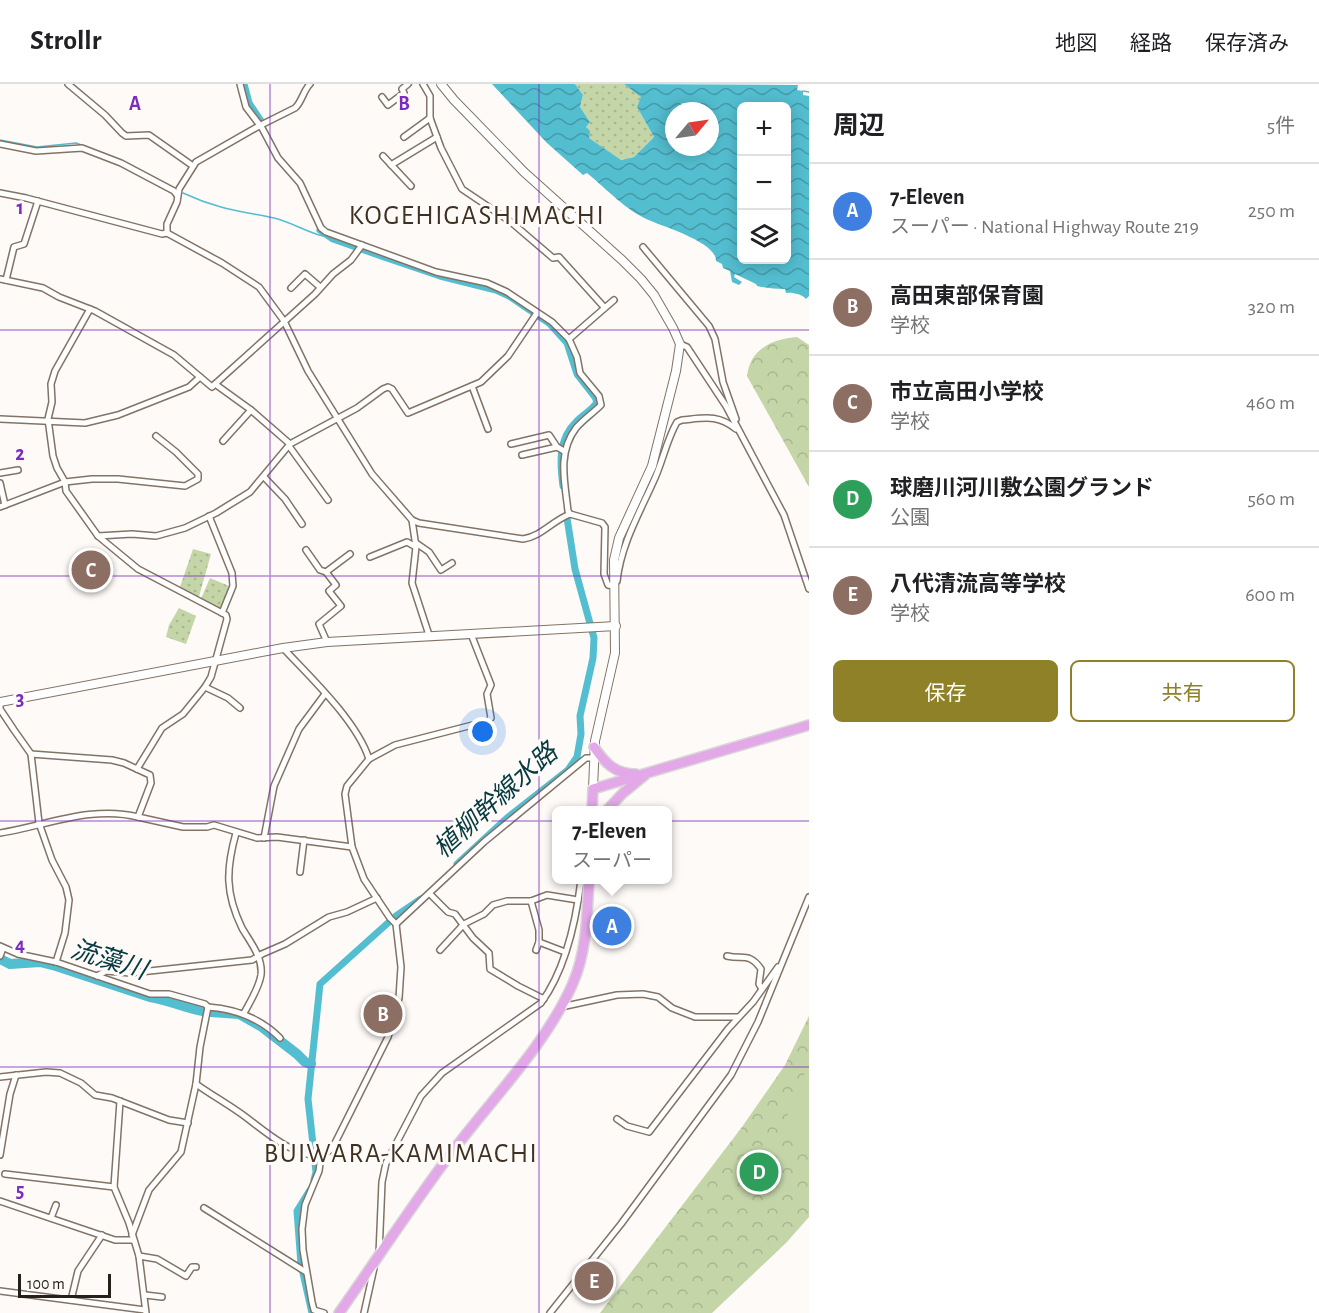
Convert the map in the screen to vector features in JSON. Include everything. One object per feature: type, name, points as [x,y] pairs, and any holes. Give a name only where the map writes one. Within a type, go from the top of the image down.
[{"type":"highway","points":[[590,806],[592,789],[809,725]]},
{"type":"highway","points":[[594,747],[612,768],[624,774],[647,774]]},
{"type":"highway","points":[[610,806],[647,774]]},
{"type":"highway","points":[[339,1313],[446,1160],[554,1021],[574,981],[581,959],[589,884]]},
{"type":"street","points":[[68,84],[105,115],[122,134],[126,136],[149,135],[193,166]]},
{"type":"street","points":[[240,84],[246,106],[278,158],[300,183],[321,228],[360,247],[436,272],[498,287],[536,315],[552,322],[569,339],[577,357],[580,373],[599,396],[601,405],[576,428],[561,450],[522,455]]},
{"type":"street","points":[[167,233],[167,224],[177,202],[177,195],[193,166],[295,108],[299,105],[304,91],[310,84]]},
{"type":"street","points":[[381,97],[388,105],[404,93],[402,89],[408,84]]},
{"type":"street","points":[[423,84],[429,96],[430,117],[441,148],[462,189],[511,222],[553,258],[558,257],[563,261],[604,307]]},
{"type":"street","points":[[441,84],[524,172],[641,279],[654,295],[680,345],[676,372],[652,466],[619,538],[614,560],[615,653],[594,747],[592,789]]},
{"type":"street","points":[[404,137],[430,117]]},
{"type":"street","points":[[392,165],[437,137]]},
{"type":"street","points":[[0,144],[36,151],[82,148],[121,163],[174,191],[177,195]]},
{"type":"street","points":[[383,156],[411,186]]},
{"type":"street","points":[[0,193],[162,234],[167,233],[222,263],[259,287],[284,321],[308,370],[372,474],[412,520],[523,539],[539,535],[560,518],[570,514],[602,523],[605,527],[604,574],[608,585],[613,586]]},
{"type":"street","points":[[38,201],[24,244],[14,248],[3,279],[43,288],[58,297],[90,309],[174,356],[212,387],[351,260],[360,247]]},
{"type":"street","points":[[643,247],[709,326],[715,339],[723,382],[740,432]]},
{"type":"street","points":[[291,288],[305,274],[320,287]]},
{"type":"street","points":[[569,339],[614,300]]},
{"type":"street","points":[[90,309],[55,371],[51,384],[53,393],[49,422],[53,456],[65,482],[66,491],[98,536],[138,569],[226,615],[227,619],[211,677],[183,714],[162,728],[137,769]]},
{"type":"street","points":[[98,536],[132,534],[156,536],[185,528],[209,516],[250,492],[289,445],[357,408],[383,389],[388,387],[392,389],[408,413],[472,386],[486,377],[508,356],[536,315]]},
{"type":"street","points":[[680,345],[687,347],[726,406],[784,515],[809,589]]},
{"type":"street","points":[[0,418],[85,423],[118,415],[189,387],[200,377]]},
{"type":"street","points":[[215,384],[251,410],[289,445],[328,500]]},
{"type":"street","points":[[472,386],[488,429]]},
{"type":"street","points":[[223,441],[251,410]]},
{"type":"street","points":[[615,603],[621,556],[630,531],[656,477],[677,422],[717,418],[728,422],[740,432]]},
{"type":"street","points":[[511,444],[549,435],[561,450],[570,514]]},
{"type":"street","points":[[0,483],[3,506],[65,482],[118,479],[185,486],[198,479],[198,474],[177,452],[156,436]]},
{"type":"street","points":[[0,473],[18,470]]},
{"type":"street","points":[[264,477],[285,499],[303,524]]},
{"type":"street","points":[[209,516],[227,555],[232,573],[233,586],[222,613]]},
{"type":"street","points":[[412,520],[416,545],[412,583],[429,635]]},
{"type":"street","points":[[370,556],[406,542],[429,552],[441,570],[452,563]]},
{"type":"street","points":[[306,549],[320,570],[326,572],[336,585],[329,591],[341,606],[319,624],[327,642]]},
{"type":"street","points":[[326,572],[350,554]]},
{"type":"street","points":[[56,962],[65,933],[69,900],[66,887],[52,860],[39,823],[31,753],[6,717],[0,703],[283,648],[327,642],[616,626]]},
{"type":"street","points":[[196,1084],[269,1136],[300,1152],[321,1156],[332,1149],[388,1037],[399,998],[401,968],[396,924],[364,879],[352,847],[345,794],[347,786],[369,759],[399,743],[488,722],[491,718],[487,694],[491,684],[471,634]]},
{"type":"street","points":[[283,648],[325,694],[361,742],[369,759]]},
{"type":"street","points":[[205,687],[228,698],[240,708]]},
{"type":"street","points":[[264,838],[274,786],[298,729],[325,694]]},
{"type":"street","points":[[31,753],[112,760],[150,775],[152,779],[138,817]]},
{"type":"street","points":[[396,924],[510,820],[586,758],[593,758]]},
{"type":"street","points":[[0,833],[39,823],[98,814],[124,814],[183,827],[214,825],[257,838],[304,840],[352,847]]},
{"type":"street","points":[[236,833],[227,871],[229,891],[243,928],[254,946],[261,975],[244,1013]]},
{"type":"street","points":[[300,872],[304,840]]},
{"type":"street","points":[[364,1313],[379,1255],[382,1182],[386,1163],[422,1096],[442,1073],[544,999],[552,986],[565,952],[580,884]]},
{"type":"street","points":[[430,894],[441,906],[455,914],[473,938],[489,953],[490,969],[518,987],[544,999]]},
{"type":"street","points":[[440,950],[464,924],[484,914],[493,904],[507,901],[531,901],[547,895],[578,900]]},
{"type":"street","points":[[550,1313],[627,1215],[730,1075],[758,1022],[809,897]]},
{"type":"street","points":[[97,976],[106,971],[141,972],[252,960],[285,944],[329,917],[377,898]]},
{"type":"street","points":[[531,901],[539,930],[536,950]]},
{"type":"street","points":[[539,942],[565,952]]},
{"type":"street","points":[[0,956],[2,947],[32,958],[56,962],[150,994],[169,994],[208,1006],[244,1013],[280,1038]]},
{"type":"street","points":[[727,956],[750,957],[756,962],[761,969],[759,984],[762,989]]},
{"type":"street","points":[[617,1119],[627,1126],[649,1132],[783,961]]},
{"type":"street","points":[[561,1007],[617,995],[643,994],[658,997],[672,1008],[695,1017],[735,1018],[739,1016]]},
{"type":"street","points":[[133,1238],[149,1190],[181,1152],[196,1084],[208,1006]]},
{"type":"street","points":[[0,1077],[46,1072],[60,1073],[81,1083],[95,1095],[120,1101],[169,1120],[188,1123]]},
{"type":"street","points":[[0,1155],[10,1094],[16,1075]]},
{"type":"street","points":[[0,1291],[146,1311],[139,1256],[114,1187],[120,1101]]},
{"type":"street","points":[[321,1156],[315,1184],[305,1205],[302,1229],[306,1272],[314,1310],[324,1313]]},
{"type":"street","points":[[5,1174],[114,1187]]},
{"type":"street","points":[[0,1201],[115,1240],[133,1238]]},
{"type":"street","points":[[51,1218],[56,1205]]},
{"type":"street","points":[[204,1208],[306,1272]]},
{"type":"street","points":[[71,1300],[78,1271],[102,1235]]},
{"type":"street","points":[[139,1256],[157,1259],[186,1276],[192,1268],[196,1267]]},
{"type":"street","points":[[145,1295],[162,1297]]},
{"type":"green space","points":[[575,84],[624,84],[642,97],[637,107],[654,137],[634,157],[620,160],[589,138],[586,127],[590,122],[580,107],[583,95]]},
{"type":"green space","points":[[797,337],[809,345],[809,487],[747,376],[753,359],[764,347],[779,340]]},
{"type":"green space","points":[[193,549],[211,554],[198,600],[179,590]]},
{"type":"green space","points":[[210,578],[229,586],[221,611],[200,601]]},
{"type":"green space","points":[[179,608],[196,616],[186,644],[166,637],[169,625]]},
{"type":"green space","points":[[809,1016],[809,1217],[786,1243],[712,1313],[600,1313],[742,1127],[785,1065]]},
{"type":"green space","points":[[809,1065],[809,1155],[796,1147],[789,1137],[787,1126],[792,1101]]},
{"type":"water","points":[[492,84],[575,84],[583,95],[580,107],[590,122],[586,127],[590,131],[589,138],[621,160],[634,157],[654,137],[637,107],[641,97],[624,84],[798,85],[797,90],[809,96],[809,296],[806,299],[797,294],[786,293],[785,289],[757,286],[735,274],[734,277],[742,282],[739,285],[732,282],[730,271],[723,268],[722,264],[716,261],[714,254],[700,242],[633,212],[587,173],[583,175],[547,143]]},
{"type":"waterway","name":"植柳幹線水路","points":[[244,84],[249,103],[261,121]]},
{"type":"waterway","points":[[803,91],[809,92]]},
{"type":"waterway","points":[[0,140],[37,147],[76,143],[84,146]]},
{"type":"waterway","points":[[111,156],[136,168]]},
{"type":"waterway","points":[[183,193],[218,206],[274,218],[323,236],[326,235]]},
{"type":"waterway","name":"植柳幹線水路","points":[[320,230],[333,239],[384,257],[440,276],[496,290],[549,323],[567,343],[577,374],[597,402],[576,422],[566,436],[561,461],[563,486]]},
{"type":"waterway","name":"植柳幹線水路","points":[[457,864],[507,818],[568,770],[577,757],[581,734],[580,716],[593,658],[594,638],[575,569],[567,518]]},
{"type":"waterway","name":"植柳幹線水路","points":[[396,916],[421,899]]},
{"type":"waterway","name":"植柳幹線水路","points":[[314,1180],[316,1172],[308,1099],[320,984],[389,922]]},
{"type":"waterway","name":"流藻川","points":[[0,959],[10,964],[40,962],[56,966],[150,997],[203,1011]]},
{"type":"waterway","name":"流藻川","points":[[211,1012],[239,1014],[262,1027],[305,1062],[311,1064]]},
{"type":"waterway","name":"植柳幹線水路","points":[[301,1264],[297,1211],[310,1190]]},
{"type":"waterway","name":"植柳幹線水路","points":[[303,1273],[312,1313]]},
{"type":"place","name":"市立高田小学校","points":[[91,570]]},
{"type":"place","name":"7-Eleven","points":[[612,926]]},
{"type":"place","name":"高田東部保育園","points":[[383,1014]]},
{"type":"place","name":"球磨川河川敷公園グランド","points":[[759,1172]]},
{"type":"place","name":"八代清流高等学校","points":[[594,1281]]},
{"type":"district","name":"KOGEHIGASHIMACHI","points":[[477,215]]},
{"type":"district","name":"BUIWARA-KAMIMACHI","points":[[401,1153]]}]
